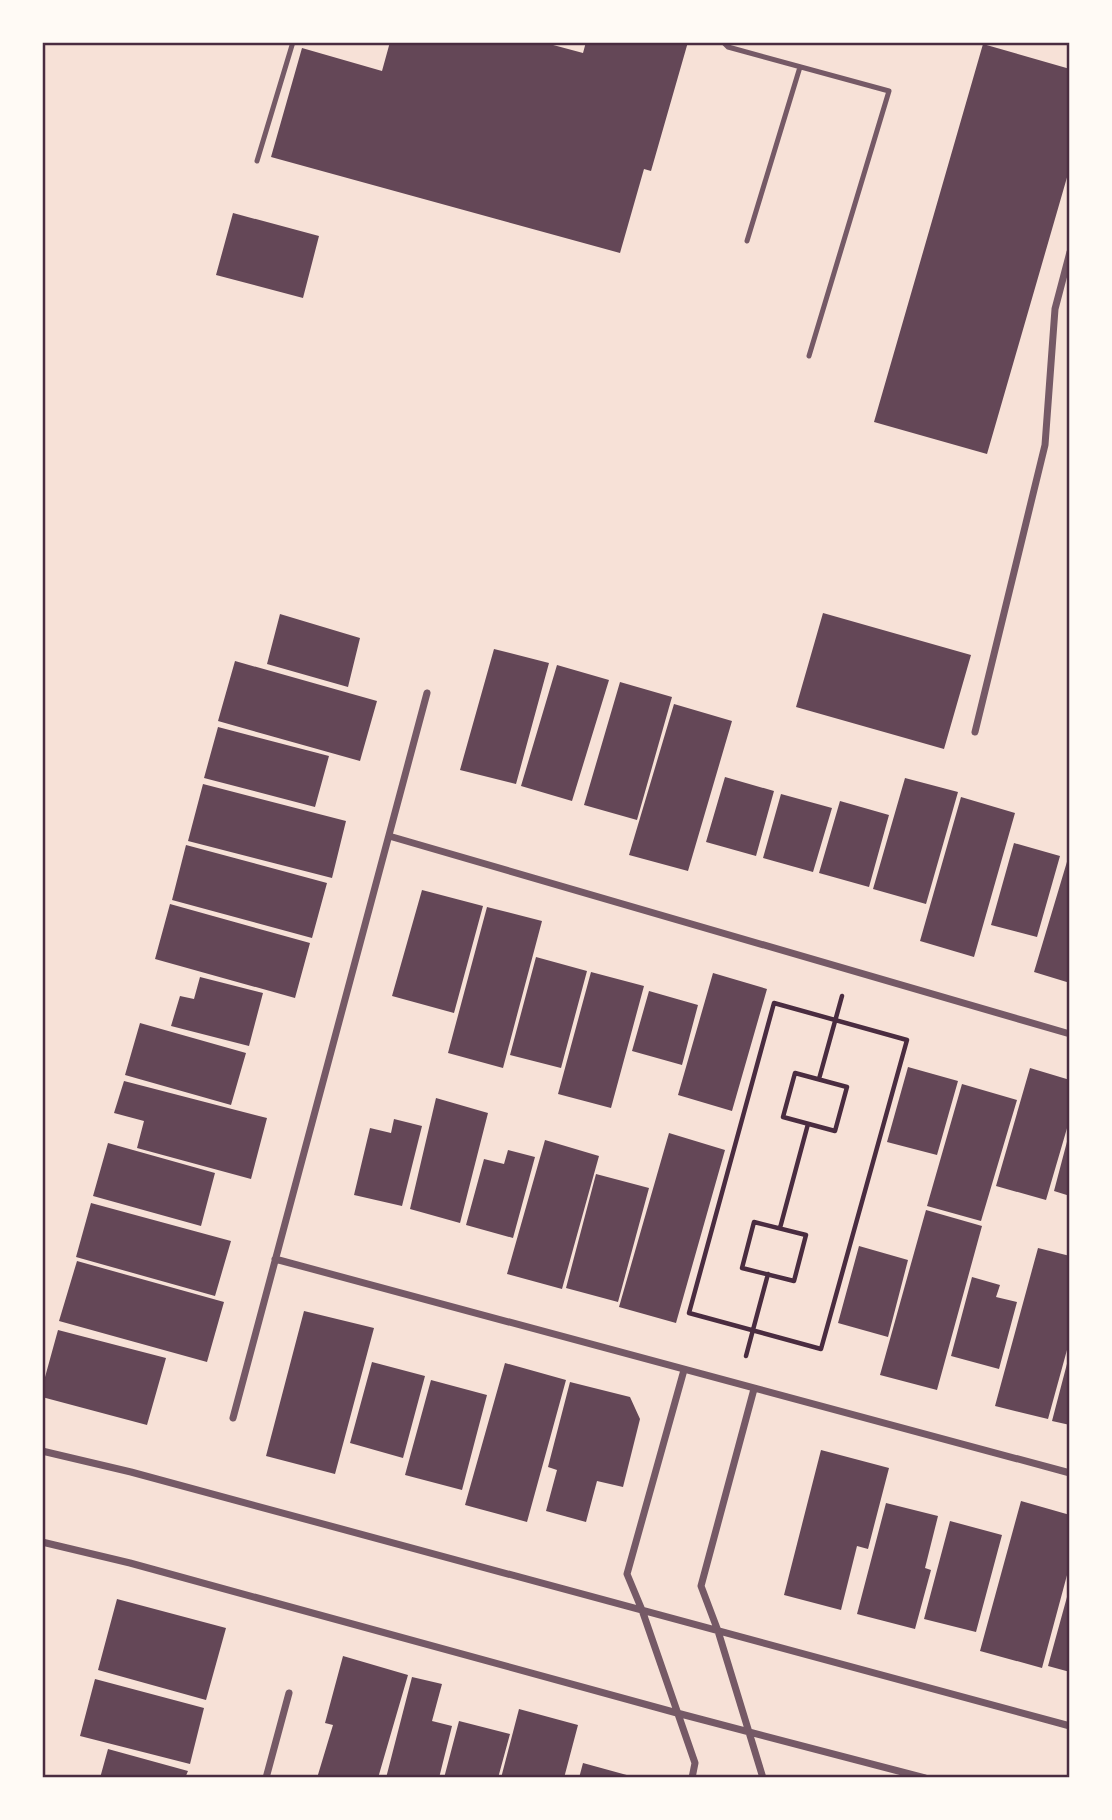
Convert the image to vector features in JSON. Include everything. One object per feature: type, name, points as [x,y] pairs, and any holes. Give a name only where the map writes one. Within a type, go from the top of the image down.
[{"type":"street","points":[[975,732],[1045,445],[1055,309],[1070,252]]},
{"type":"street","points":[[233,1418],[427,693]]},
{"type":"street","points":[[388,836],[1070,1034]]},
{"type":"street","points":[[275,1259],[1070,1473]]},
{"type":"street","points":[[684,1370],[627,1574],[695,1763],[692,1778]]},
{"type":"street","points":[[754,1389],[701,1586],[718,1630],[763,1778]]},
{"type":"street","points":[[42,1451],[131,1472],[1070,1726]]},
{"type":"street","points":[[42,1542],[130,1563],[925,1778]]},
{"type":"street","points":[[266,1778],[289,1693]]},
{"type":"lane","points":[[257,161],[293,42]]},
{"type":"lane","points":[[723,42],[728,47],[889,91],[809,356]]},
{"type":"lane","points":[[747,241],[800,66]]},
{"type":"path","points":[[819,1079],[849,969]]},
{"type":"path","points":[[774,1003],[906,1040],[821,1349],[753,1330],[688,1313],[774,1003]]},
{"type":"path","points":[[795,1073],[847,1087],[835,1131],[808,1124],[783,1116],[795,1073]]},
{"type":"path","points":[[780,1228],[808,1124]]},
{"type":"path","points":[[754,1222],[806,1235],[794,1281],[768,1274],[742,1268],[754,1222]]},
{"type":"path","points":[[739,1384],[768,1274]]},
{"type":"building","points":[[390,42],[542,42],[583,53],[586,42],[688,42],[651,171],[644,169],[620,253],[271,157],[302,48],[382,71]]},
{"type":"building","points":[[983,44],[1070,69],[1070,167],[987,454],[874,422]]},
{"type":"building","points":[[233,213],[319,236],[303,298],[216,275]]},
{"type":"building","points":[[823,613],[971,655],[944,749],[796,707]]},
{"type":"building","points":[[280,614],[360,638],[348,687],[267,664]]},
{"type":"building","points":[[494,649],[549,663],[516,784],[460,770]]},
{"type":"building","points":[[235,661],[377,701],[360,761],[218,721]]},
{"type":"building","points":[[557,665],[609,680],[572,801],[521,786]]},
{"type":"building","points":[[620,682],[672,697],[637,820],[584,805]]},
{"type":"building","points":[[674,704],[732,721],[688,871],[629,855]]},
{"type":"building","points":[[218,727],[329,756],[315,807],[204,778]]},
{"type":"building","points":[[725,777],[774,791],[756,856],[706,842]]},
{"type":"building","points":[[905,778],[958,792],[926,904],[873,889]]},
{"type":"building","points":[[203,784],[346,821],[332,878],[188,841]]},
{"type":"building","points":[[781,794],[832,808],[813,872],[763,858]]},
{"type":"building","points":[[961,797],[1015,813],[974,957],[920,941]]},
{"type":"building","points":[[840,801],[889,815],[869,887],[819,873]]},
{"type":"building","points":[[1014,843],[1060,856],[1037,937],[991,925]]},
{"type":"building","points":[[186,845],[327,883],[312,938],[172,900]]},
{"type":"building","points":[[1070,855],[1070,983],[1034,972]]},
{"type":"building","points":[[422,890],[483,906],[454,1013],[392,996]]},
{"type":"building","points":[[170,904],[310,943],[295,998],[155,959]]},
{"type":"building","points":[[487,907],[542,921],[503,1068],[448,1053]]},
{"type":"building","points":[[536,957],[587,971],[561,1068],[510,1055]]},
{"type":"building","points":[[591,972],[644,986],[611,1108],[558,1094]]},
{"type":"building","points":[[713,973],[767,989],[732,1111],[678,1095]]},
{"type":"building","points":[[200,977],[263,993],[249,1046],[171,1026],[180,996],[194,999]]},
{"type":"building","points":[[649,991],[698,1005],[682,1065],[632,1051]]},
{"type":"building","points":[[140,1023],[246,1053],[231,1105],[125,1075]]},
{"type":"building","points":[[908,1067],[958,1081],[937,1155],[887,1142]]},
{"type":"building","points":[[1030,1068],[1070,1080],[1070,1118],[1046,1200],[996,1186]]},
{"type":"building","points":[[124,1081],[267,1118],[251,1179],[137,1148],[144,1121],[114,1113]]},
{"type":"building","points":[[962,1084],[1017,1100],[981,1221],[927,1206]]},
{"type":"building","points":[[436,1098],[488,1113],[460,1223],[410,1209]]},
{"type":"building","points":[[394,1119],[422,1126],[402,1206],[354,1195],[370,1128],[391,1133]]},
{"type":"building","points":[[669,1133],[725,1150],[676,1323],[619,1307]]},
{"type":"building","points":[[1070,1134],[1070,1196],[1054,1191]]},
{"type":"building","points":[[545,1140],[599,1156],[562,1289],[507,1274]]},
{"type":"building","points":[[108,1143],[215,1173],[201,1226],[93,1196]]},
{"type":"building","points":[[508,1150],[535,1157],[513,1238],[466,1225],[484,1159],[504,1164]]},
{"type":"building","points":[[596,1174],[649,1188],[618,1302],[566,1288]]},
{"type":"building","points":[[91,1203],[231,1241],[215,1296],[76,1257]]},
{"type":"building","points":[[926,1210],[982,1226],[937,1390],[880,1375]]},
{"type":"building","points":[[859,1246],[908,1260],[888,1337],[838,1323]]},
{"type":"building","points":[[1038,1248],[1070,1256],[1070,1339],[1048,1419],[995,1406]]},
{"type":"building","points":[[77,1261],[224,1302],[207,1362],[59,1321]]},
{"type":"building","points":[[972,1277],[1000,1285],[996,1297],[1017,1302],[999,1369],[951,1356]]},
{"type":"building","points":[[304,1311],[374,1328],[335,1474],[266,1456]]},
{"type":"building","points":[[58,1330],[166,1358],[147,1425],[42,1397]]},
{"type":"building","points":[[1070,1356],[1070,1425],[1052,1421]]},
{"type":"building","points":[[372,1362],[425,1376],[403,1458],[350,1443]]},
{"type":"building","points":[[505,1363],[566,1380],[527,1522],[465,1505]]},
{"type":"building","points":[[431,1380],[487,1395],[462,1490],[405,1475]]},
{"type":"building","points":[[570,1382],[630,1397],[640,1419],[623,1487],[597,1481],[586,1522],[546,1511],[557,1470],[548,1467]]},
{"type":"building","points":[[821,1450],[889,1468],[868,1549],[857,1546],[841,1610],[784,1595]]},
{"type":"building","points":[[1021,1501],[1070,1515],[1070,1564],[1042,1668],[980,1651]]},
{"type":"building","points":[[886,1503],[938,1516],[925,1568],[931,1570],[915,1629],[857,1614]]},
{"type":"building","points":[[950,1521],[1002,1535],[976,1632],[924,1619]]},
{"type":"building","points":[[1070,1586],[1070,1672],[1048,1666]]},
{"type":"building","points":[[117,1599],[226,1628],[206,1700],[98,1670]]},
{"type":"building","points":[[343,1656],[408,1675],[378,1778],[317,1778],[333,1725],[325,1723]]},
{"type":"building","points":[[412,1677],[442,1684],[432,1721],[452,1726],[439,1778],[386,1778]]},
{"type":"building","points":[[95,1679],[204,1708],[190,1764],[80,1736]]},
{"type":"building","points":[[519,1709],[578,1725],[564,1778],[501,1778]]},
{"type":"building","points":[[459,1721],[510,1734],[498,1778],[444,1778]]},
{"type":"building","points":[[108,1749],[188,1771],[185,1778],[100,1778]]},
{"type":"building","points":[[583,1763],[634,1777],[579,1778]]}]
